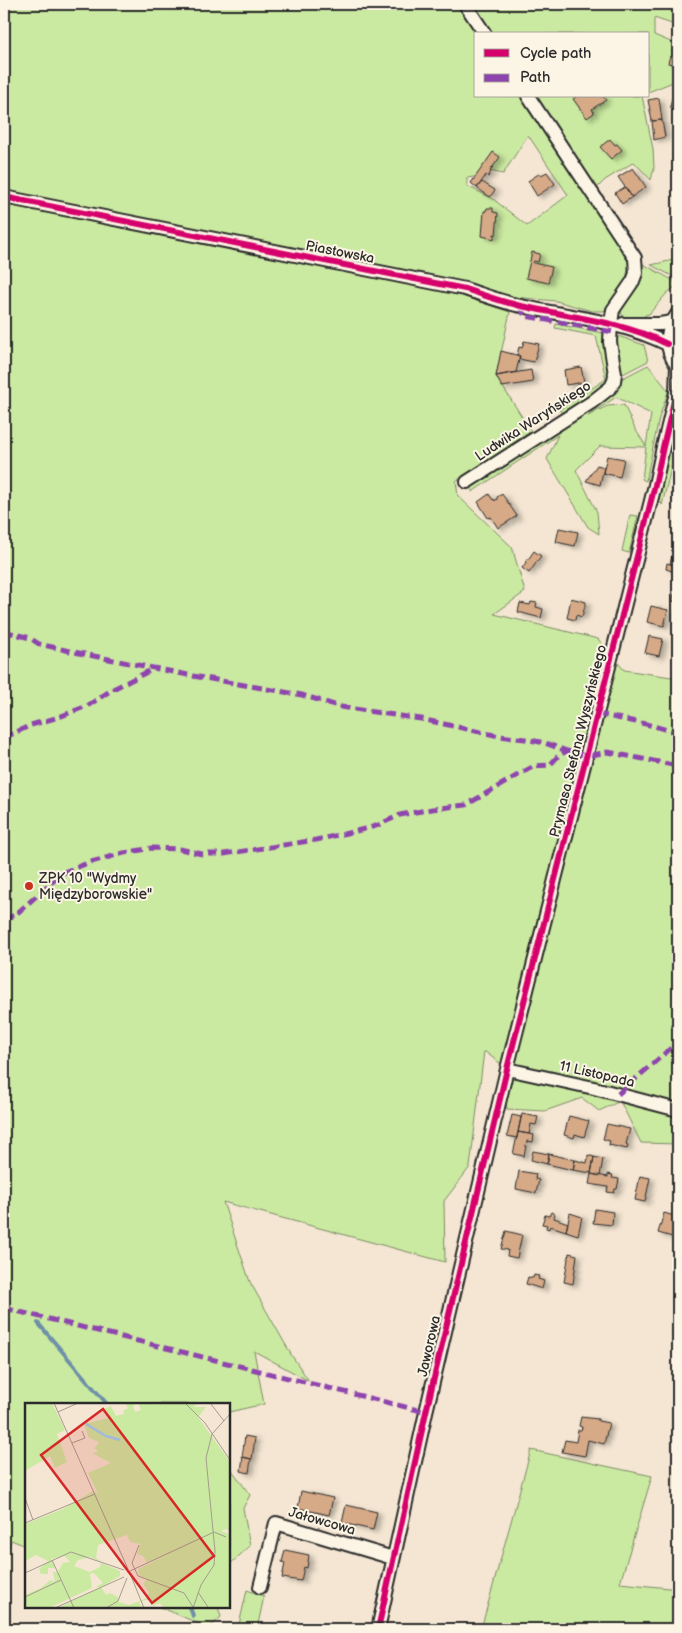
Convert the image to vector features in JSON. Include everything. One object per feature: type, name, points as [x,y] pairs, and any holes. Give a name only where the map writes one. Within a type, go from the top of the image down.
[{"type":"street","points":[[465,4],[484,32]]},
{"type":"street","name":"Ludwika Waryńskiego","points":[[467,482],[592,402],[611,387],[615,374],[610,342],[613,310],[633,281],[636,273],[635,258],[529,98]]},
{"type":"street","name":"Piastowska","points":[[4,197],[465,289],[519,306],[611,324],[647,335],[667,344]]},
{"type":"street","points":[[675,318],[668,330],[667,344],[672,358],[678,366]]},
{"type":"street","name":"Piastowska","points":[[611,324],[660,324],[675,318]]},
{"type":"street","name":"Prymasa Stefana Wyszyńskiego","points":[[508,1069],[644,533],[676,392],[678,366]]},
{"type":"street","name":"Prymasa Stefana Wyszyńskiego","points":[[670,419],[678,404]]},
{"type":"street","name":"11 Listopada","points":[[508,1069],[594,1088],[678,1110]]},
{"type":"street","name":"Jaworowa","points":[[378,1629],[426,1412],[508,1069]]},
{"type":"street","name":"Jałowcowa","points":[[260,1587],[276,1523],[393,1558]]},
{"type":"green space","points":[[4,4],[678,4],[678,26],[654,18],[654,35],[678,45],[678,80],[650,91],[650,32],[474,32],[474,98],[642,98],[653,149],[654,168],[651,180],[634,162],[605,180],[588,197],[629,263],[626,280],[604,311],[592,311],[556,301],[514,297],[461,282],[341,262],[338,270],[460,295],[510,312],[496,376],[531,431],[456,481],[458,496],[512,547],[525,592],[494,614],[598,639],[624,670],[678,678],[678,1144],[641,1143],[620,1101],[599,1111],[582,1098],[545,1111],[507,1109],[501,1064],[484,1051],[470,1167],[444,1201],[445,1262],[223,1202],[250,1282],[292,1356],[309,1381],[254,1351],[264,1404],[230,1412],[230,1403],[25,1403],[25,1546],[11,1540],[4,1566]],"holes":[[[528,135],[568,195],[527,226],[492,198],[467,186],[467,178],[481,176],[481,169],[503,174]]]},
{"type":"green space","points":[[678,259],[678,279],[651,265]]},
{"type":"green space","points":[[643,264],[678,283],[678,285],[667,293],[649,314],[645,315],[644,319],[625,317],[621,311],[639,283]]},
{"type":"green space","points":[[556,324],[603,333],[610,366],[609,376],[602,387],[564,414],[559,410],[606,379],[596,336],[555,328]]},
{"type":"green space","points":[[618,336],[644,345],[648,361],[621,375],[615,340]]},
{"type":"green space","points":[[648,365],[668,392],[659,418],[646,481],[642,479],[646,447],[600,446],[576,470],[597,512],[599,534],[588,527],[547,459],[558,435],[472,492],[472,486],[605,401],[619,386],[621,379]],"holes":[[[616,397],[651,414],[646,446],[635,429],[624,405],[607,406],[588,416]]]},
{"type":"green space","points":[[678,418],[678,440],[662,505],[659,499]]},
{"type":"green space","points":[[630,515],[638,516],[629,553],[622,551]]},
{"type":"green space","points":[[531,1450],[652,1476],[620,1583],[678,1589],[678,1629],[481,1629]]},
{"type":"green space","points":[[230,1467],[250,1495],[243,1508],[250,1546],[230,1564]]},
{"type":"green space","points":[[247,1590],[264,1596],[257,1629],[238,1629]]},
{"type":"green space","points":[[162,1608],[218,1608],[221,1617],[209,1628]]},
{"type":"building","points":[[670,56],[678,58],[678,66],[668,63]]},
{"type":"building","points":[[604,98],[606,100],[592,109],[594,113],[587,118],[573,99]]},
{"type":"building","points":[[659,98],[662,120],[652,121],[648,100]]},
{"type":"building","points":[[672,98],[678,100],[678,109],[670,107]]},
{"type":"building","points":[[662,120],[665,137],[654,140],[652,121]]},
{"type":"building","points":[[610,139],[622,150],[611,159],[600,147]]},
{"type":"building","points":[[493,152],[500,157],[488,177],[486,175],[477,188],[471,183]]},
{"type":"building","points":[[633,168],[646,187],[632,197],[618,177]]},
{"type":"building","points":[[547,172],[555,184],[537,196],[528,181],[540,173],[541,175]]},
{"type":"building","points":[[482,182],[495,190],[490,197],[477,188]]},
{"type":"building","points":[[625,187],[632,197],[622,204],[615,193]]},
{"type":"building","points":[[487,208],[493,208],[493,212],[498,213],[494,239],[482,236],[484,211]]},
{"type":"building","points":[[532,252],[540,254],[538,262],[534,261],[533,263],[552,267],[548,283],[526,278]]},
{"type":"building","points":[[524,341],[539,344],[534,362],[519,359],[520,356],[517,355],[519,347],[522,348]]},
{"type":"building","points":[[501,351],[520,356],[516,372],[496,376]]},
{"type":"building","points":[[581,367],[584,382],[566,385],[564,370]]},
{"type":"building","points":[[531,370],[533,382],[502,387],[496,376]]},
{"type":"building","points":[[607,456],[624,459],[620,477],[603,473]]},
{"type":"building","points":[[597,465],[604,467],[600,485],[586,481]]},
{"type":"building","points":[[489,494],[495,501],[502,494],[517,516],[498,528],[491,517],[488,518],[478,502]]},
{"type":"building","points":[[559,528],[578,532],[575,546],[556,542]]},
{"type":"building","points":[[674,547],[678,548],[678,566],[670,564]]},
{"type":"building","points":[[534,551],[541,556],[529,573],[522,568]]},
{"type":"building","points":[[667,563],[678,566],[678,573],[666,569]]},
{"type":"building","points":[[677,585],[678,606],[676,606],[677,602],[672,601]]},
{"type":"building","points":[[571,598],[586,602],[582,617],[576,615],[575,620],[567,618]]},
{"type":"building","points":[[531,602],[537,603],[536,607],[543,609],[541,618],[518,612],[520,603],[530,605]]},
{"type":"building","points":[[651,606],[668,610],[664,626],[647,622]]},
{"type":"building","points":[[649,636],[663,639],[659,656],[645,653]]},
{"type":"building","points":[[522,1114],[538,1117],[536,1125],[531,1124],[529,1134],[518,1132]]},
{"type":"building","points":[[512,1115],[521,1117],[517,1138],[507,1136]]},
{"type":"building","points":[[569,1116],[589,1121],[584,1137],[575,1134],[574,1138],[564,1135]]},
{"type":"building","points":[[607,1124],[630,1129],[626,1144],[628,1145],[627,1149],[609,1145],[610,1141],[603,1139]]},
{"type":"building","points":[[518,1132],[534,1135],[533,1142],[527,1141],[524,1156],[513,1154]]},
{"type":"building","points":[[533,1151],[549,1154],[547,1164],[531,1160]]},
{"type":"building","points":[[549,1154],[575,1160],[573,1170],[547,1164]]},
{"type":"building","points":[[588,1155],[594,1157],[591,1173],[573,1170],[575,1160],[587,1163]]},
{"type":"building","points":[[594,1157],[603,1159],[600,1176],[591,1174]]},
{"type":"building","points":[[519,1171],[536,1174],[535,1179],[539,1180],[536,1193],[516,1189]]},
{"type":"building","points":[[591,1174],[608,1177],[608,1174],[613,1175],[612,1178],[619,1179],[617,1189],[615,1189],[614,1193],[607,1192],[608,1187],[589,1184]]},
{"type":"building","points":[[640,1176],[650,1178],[645,1202],[635,1200]]},
{"type":"building","points":[[595,1209],[613,1212],[612,1225],[593,1223]]},
{"type":"building","points":[[551,1212],[555,1214],[554,1218],[568,1223],[566,1231],[550,1226],[549,1229],[546,1228],[547,1225],[542,1224],[545,1215],[549,1216]]},
{"type":"building","points":[[570,1213],[582,1217],[578,1235],[566,1231]]},
{"type":"building","points":[[664,1213],[678,1217],[676,1238],[658,1233]]},
{"type":"building","points":[[506,1231],[522,1235],[517,1258],[507,1256],[508,1250],[501,1249]]},
{"type":"building","points":[[569,1253],[577,1255],[573,1284],[564,1282]]},
{"type":"building","points":[[534,1275],[539,1276],[538,1279],[544,1281],[542,1289],[526,1284],[528,1277],[533,1278]]},
{"type":"building","points":[[581,1417],[598,1419],[598,1421],[609,1423],[604,1444],[588,1440],[585,1456],[562,1452],[565,1440],[576,1442],[578,1430],[581,1430],[582,1427],[579,1426]]},
{"type":"building","points":[[245,1436],[255,1438],[252,1459],[242,1457]]},
{"type":"building","points":[[243,1457],[251,1459],[249,1473],[241,1471]]},
{"type":"building","points":[[301,1491],[333,1498],[329,1515],[298,1508]]},
{"type":"building","points":[[346,1505],[377,1512],[373,1530],[342,1523]]},
{"type":"building","points":[[285,1550],[309,1555],[307,1568],[304,1567],[301,1581],[282,1578],[285,1563],[282,1562]]},
{"type":"waterway","points":[[38,1323],[106,1403]]},
{"type":"waterway","points":[[190,1608],[193,1616]]},
{"type":"marked path","points":[[519,306],[525,316],[613,332]]},
{"type":"marked path","points":[[4,631],[30,638],[39,644],[79,653],[193,676],[302,695],[341,707],[421,719],[499,736],[545,743],[567,751]]},
{"type":"marked path","points":[[4,738],[31,725],[87,706],[113,689],[155,668]]},
{"type":"marked path","points":[[597,714],[678,733]]},
{"type":"marked path","points":[[4,919],[15,915],[66,871],[91,862],[152,848],[180,849],[202,854],[224,854],[316,840],[352,832],[376,826],[400,815],[466,805],[534,766],[550,765],[559,755],[567,751],[587,756],[608,752],[678,766]]},
{"type":"marked path","points":[[618,1094],[678,1042]]},
{"type":"marked path","points":[[4,1308],[426,1412]]},
{"type":"cycle path","points":[[4,197],[465,289],[539,310],[596,320],[650,336],[667,344]]},
{"type":"cycle path","points":[[378,1629],[426,1412],[507,1069],[655,485],[676,393],[677,366]]},
{"type":"place","name":"ZPK 10 \"Wydmy Międzyborowskie\"","points":[[29,886]]}]
